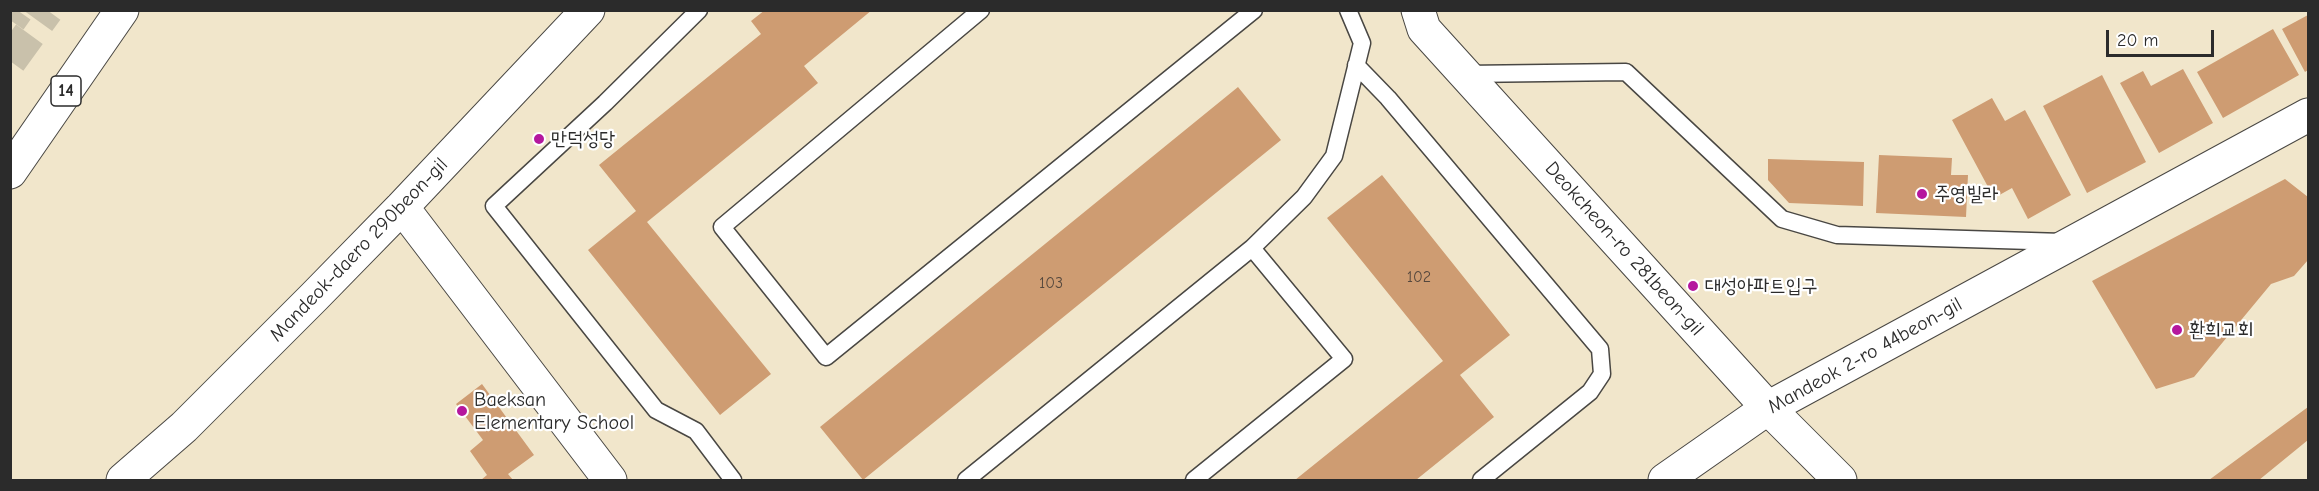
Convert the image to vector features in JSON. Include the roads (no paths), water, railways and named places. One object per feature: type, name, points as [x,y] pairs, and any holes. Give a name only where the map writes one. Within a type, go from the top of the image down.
[{"type":"street","name":"14","points":[[10,172],[122,10]]},
{"type":"street","name":"Mandeok-daero 290beon-gil","points":[[123,480],[184,427],[402,207],[588,10]]},
{"type":"street","name":"Deokcheon-ro 281beon-gil","points":[[1418,10],[1424,29],[1768,408],[1840,480]]},
{"type":"street","name":"Mandeok 2-ro 44beon-gil","points":[[1665,480],[1768,408],[2308,115]]},
{"type":"street","points":[[402,207],[610,480]]},
{"type":"lane","points":[[699,10],[605,103],[494,206],[656,410],[696,431],[733,480]]},
{"type":"lane","points":[[981,10],[722,227],[826,357],[1254,10]]},
{"type":"lane","points":[[966,480],[1252,248],[1304,197],[1334,156],[1362,43],[1348,10]]},
{"type":"lane","points":[[1356,65],[1388,98],[1600,349],[1602,374],[1590,392],[1481,480]]},
{"type":"lane","points":[[1465,74],[1626,72],[1782,219],[1837,235],[2073,242]]},
{"type":"lane","points":[[1194,480],[1344,359],[1252,248]]},
{"type":"tunnel","points":[[10,20],[17,10]]},
{"type":"tunnel","points":[[10,61],[47,10]]},
{"type":"place","name":"만덕성당","points":[[539,139]]},
{"type":"place","name":"주영빌라","points":[[1922,194]]},
{"type":"place","name":"대성아파트입구","points":[[1693,286]]},
{"type":"place","name":"환희교회","points":[[2177,330]]},
{"type":"place","name":"Baeksan Elementary School","points":[[462,411]]}]
